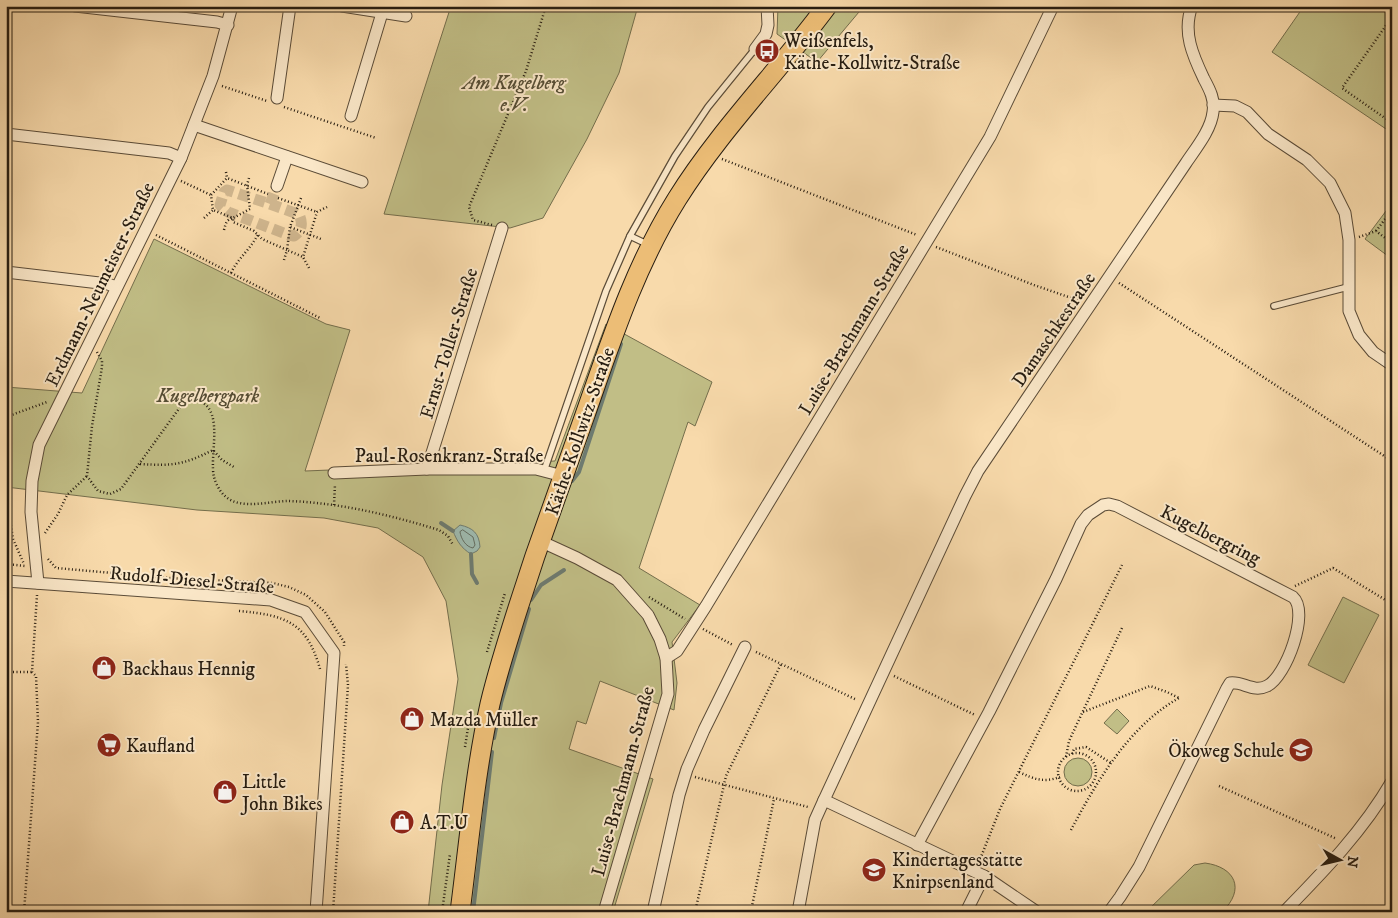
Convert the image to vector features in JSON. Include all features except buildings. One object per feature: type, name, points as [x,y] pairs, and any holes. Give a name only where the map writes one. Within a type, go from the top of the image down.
[{"type":"main road","name":"Käthe-Kollwitz-Straße","points":[[460,912],[480,755],[510,632],[620,315],[651,246],[676,200],[708,153],[824,7]]},
{"type":"street","points":[[75,6],[217,22],[228,25]]},
{"type":"street","name":"Erdmann-Neumeister-Straße","points":[[38,589],[31,512],[32,481],[39,445],[181,158],[213,76],[232,6]]},
{"type":"street","points":[[277,98],[290,6]]},
{"type":"street","points":[[342,6],[406,16]]},
{"type":"street","points":[[755,49],[766,34],[768,25],[767,6]]},
{"type":"street","name":"Luise-Brachmann-Straße","points":[[666,658],[677,651],[694,624],[990,137],[1053,6]]},
{"type":"street","points":[[1192,6],[1188,29],[1190,47],[1212,94],[1213,105],[1235,106],[1247,112],[1268,134],[1307,160],[1330,183],[1345,213],[1349,240],[1348,287],[1350,311],[1359,335],[1373,352],[1392,365]]},
{"type":"street","points":[[351,116],[382,13]]},
{"type":"street","name":"Damaschkestraße","points":[[798,912],[815,820],[867,705],[978,471],[1110,277],[1210,124],[1213,105]]},
{"type":"street","points":[[194,125],[362,182]]},
{"type":"street","points":[[6,134],[169,153],[181,158]]},
{"type":"street","points":[[277,186],[287,157]]},
{"type":"street","name":"Ernst-Toller-Straße","points":[[427,469],[502,228]]},
{"type":"street","points":[[6,272],[108,284],[116,287]]},
{"type":"street","name":"Paul-Rosenkranz-Straße","points":[[334,477],[427,469],[544,471],[563,476]]},
{"type":"street","name":"Kugelbergring","points":[[918,845],[985,719],[1056,579],[1081,524],[1088,515],[1103,505],[1117,506],[1284,591],[1297,600],[1300,614],[1295,636],[1278,677],[1265,688],[1252,688],[1235,682],[1230,683],[1139,867],[1109,912]]},
{"type":"street","name":"Luise-Brachmann-Straße","points":[[540,542],[577,558],[617,580],[648,614],[660,639],[666,658],[668,694],[604,912]]},
{"type":"street","name":"Rudolf-Diesel-Straße","points":[[6,581],[38,589],[271,600],[305,612],[334,652],[316,912]]},
{"type":"street","points":[[653,912],[685,775],[704,730],[744,649]]},
{"type":"street","points":[[1284,912],[1347,844],[1377,807],[1392,781]]},
{"type":"street","points":[[822,805],[918,845],[980,874],[1037,912]]},
{"type":"street","points":[[966,912],[980,874]]},
{"type":"lane","points":[[544,471],[606,291],[630,236],[681,148],[708,107],[755,49]]},
{"type":"lane","points":[[630,236],[651,246]]},
{"type":"lane","points":[[1274,306],[1348,287]]},
{"type":"path","points":[[502,228],[474,220],[469,207],[526,71],[546,6]]},
{"type":"path","points":[[1392,17],[1342,88],[1392,123]]},
{"type":"path","points":[[221,85],[376,138]]},
{"type":"path","points":[[708,153],[1034,285],[1091,305]]},
{"type":"path","points":[[226,172],[227,178]]},
{"type":"path","points":[[185,173],[181,181],[211,195]]},
{"type":"path","points":[[227,178],[317,212]]},
{"type":"path","points":[[211,195],[227,178]]},
{"type":"path","points":[[224,230],[229,219],[250,209],[247,185],[249,178]]},
{"type":"path","points":[[211,195],[213,210]]},
{"type":"path","points":[[284,260],[290,227],[301,198]]},
{"type":"path","points":[[303,257],[317,212],[327,207]]},
{"type":"path","points":[[213,210],[233,218],[233,222],[258,234],[262,239],[303,257],[309,268]]},
{"type":"path","points":[[204,218],[213,210]]},
{"type":"path","points":[[1349,240],[1376,231],[1392,210]]},
{"type":"path","points":[[290,227],[321,239]]},
{"type":"path","points":[[1376,231],[1392,243]]},
{"type":"path","points":[[155,234],[320,318]]},
{"type":"path","points":[[231,273],[235,263],[255,241],[258,234]]},
{"type":"path","points":[[1110,277],[1392,461]]},
{"type":"path","points":[[40,536],[46,532],[58,514],[67,495],[87,476],[92,426],[102,367],[102,360],[96,351],[93,359]]},
{"type":"path","points":[[6,417],[31,409],[64,393]]},
{"type":"path","points":[[87,476],[98,491],[110,494],[121,489],[183,404],[189,400],[203,403],[209,407],[212,413],[214,419],[214,479],[222,494],[234,502],[275,501],[364,509],[439,530],[448,536],[453,546]]},
{"type":"path","points":[[140,464],[168,466],[184,463],[213,450]]},
{"type":"path","points":[[213,450],[222,460],[234,467]]},
{"type":"path","points":[[334,477],[334,505]]},
{"type":"path","points":[[6,494],[13,539],[21,559],[38,589],[32,672],[36,676],[38,722],[24,912]]},
{"type":"path","points":[[47,558],[56,568],[169,578],[272,583],[289,587],[306,595],[325,612],[344,642],[345,650]]},
{"type":"path","points":[[980,874],[983,849],[1019,772],[1122,565]]},
{"type":"path","points":[[1284,591],[1333,568],[1392,604]]},
{"type":"path","points":[[30,594],[38,589]]},
{"type":"path","points":[[648,597],[694,624],[744,649],[867,705]]},
{"type":"path","points":[[230,610],[268,613],[287,620],[301,631],[315,651],[322,673]]},
{"type":"path","points":[[1066,757],[1069,741],[1081,712],[1122,628]]},
{"type":"path","points":[[333,912],[348,685],[346,658]]},
{"type":"path","points":[[695,912],[726,776],[780,664]]},
{"type":"path","points":[[884,671],[985,719]]},
{"type":"path","points":[[6,672],[32,672]]},
{"type":"path","points":[[1071,830],[1087,799],[1124,746],[1155,714],[1179,698],[1150,686],[1081,712]]},
{"type":"path","points":[[1072,754],[1074,749],[1086,746],[1111,763]]},
{"type":"path","points":[[1072,754],[1084,754],[1094,762],[1096,768],[1094,781],[1085,789],[1073,790],[1062,783],[1059,766],[1066,757],[1072,754]]},
{"type":"path","points":[[1019,772],[1036,780],[1049,781],[1060,777]]},
{"type":"path","points":[[685,775],[774,799],[822,805]]},
{"type":"path","points":[[1219,786],[1347,844]]},
{"type":"path","points":[[751,911],[774,799]]},
{"type":"green space","name":"Am Kugelberg e.V.","points":[[451,6],[638,6],[619,73],[587,139],[543,218],[510,228],[384,214]]},
{"type":"green space","points":[[778,6],[864,6],[817,62],[777,34]]},
{"type":"green space","points":[[1304,6],[1392,6],[1392,133],[1272,52]]},
{"type":"green space","points":[[1392,203],[1392,259],[1365,239]]},
{"type":"green space","name":"Kugelbergpark","points":[[154,239],[326,324],[350,330],[305,471],[555,461],[606,324],[712,382],[695,426],[688,422],[639,568],[700,605],[672,642],[677,683],[674,710],[600,681],[586,724],[577,721],[569,749],[653,779],[613,912],[428,912],[442,785],[458,679],[446,601],[423,557],[378,528],[324,518],[197,510],[6,487],[6,387],[82,393]]},
{"type":"green space","points":[[1343,597],[1379,615],[1344,683],[1308,665]]},
{"type":"green space","points":[[1117,709],[1129,721],[1117,734],[1104,723]]},
{"type":"green space","points":[[1078,758],[1088,762],[1092,772],[1088,782],[1078,786],[1068,782],[1064,772],[1068,762]]},
{"type":"green space","points":[[1205,863],[1224,869],[1234,880],[1234,895],[1222,912],[1146,912],[1194,865]]},
{"type":"water","points":[[460,525],[472,530],[477,535],[480,547],[477,551],[471,554],[458,541],[453,531]]},
{"type":"waterway","points":[[572,481],[579,472],[621,344]]},
{"type":"waterway","points":[[441,523],[453,531]]},
{"type":"waterway","points":[[471,554],[472,574],[477,583]]},
{"type":"waterway","points":[[531,600],[541,585],[564,570]]},
{"type":"waterway","points":[[494,738],[501,703],[529,609]]},
{"type":"waterway","points":[[473,912],[492,752]]},
{"type":"tunnel","points":[[270,204],[295,213],[300,217],[300,230],[294,236],[228,212],[220,205],[224,192],[227,190],[270,204],[277,186]]},
{"type":"place","name":"Weißenfels, Käthe-Kollwitz-Straße","points":[[767,51]]},
{"type":"place","name":"Backhaus Hennig","points":[[104,668]]},
{"type":"place","name":"Mazda Müller","points":[[412,719]]},
{"type":"place","name":"Kaufland","points":[[109,745]]},
{"type":"place","name":"Ökoweg Schule","points":[[1301,750]]},
{"type":"place","name":"Little John Bikes","points":[[225,792]]},
{"type":"place","name":"A.T.U","points":[[402,822]]},
{"type":"place","name":"Kindertagesstätte Knirpsenland","points":[[874,870]]}]
